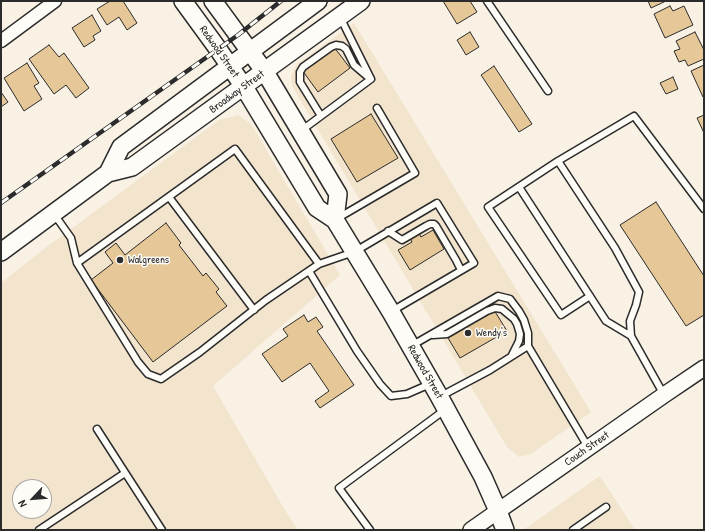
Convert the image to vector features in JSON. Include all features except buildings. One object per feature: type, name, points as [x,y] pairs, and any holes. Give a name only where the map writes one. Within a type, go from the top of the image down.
[{"type":"main road","name":"Redwood Street","points":[[183,1],[244,87],[317,208],[335,220],[391,312],[483,477],[498,511],[504,530]]},
{"type":"main road","points":[[213,1],[265,72],[338,194],[335,220]]},
{"type":"main road","name":"Broadway Street","points":[[108,173],[121,147],[318,1]]},
{"type":"main road","name":"Broadway Street","points":[[1,252],[108,173],[132,167],[361,1]]},
{"type":"street","points":[[1,41],[55,1]]},
{"type":"street","name":"Couch Street","points":[[471,530],[704,368]]},
{"type":"lane","points":[[488,1],[548,91]]},
{"type":"lane","points":[[339,16],[371,79]]},
{"type":"lane","points":[[321,116],[300,82],[300,72],[303,67],[331,47],[336,45],[342,46],[346,49],[354,65],[371,79]]},
{"type":"lane","points":[[301,131],[371,79]]},
{"type":"lane","points":[[335,220],[415,173],[376,108]]},
{"type":"lane","points":[[590,296],[561,315],[488,207],[558,161],[634,116],[704,209]]},
{"type":"lane","points":[[77,263],[235,149],[318,264]]},
{"type":"lane","points":[[558,161],[615,248],[639,292],[630,321],[631,336],[664,395]]},
{"type":"lane","points":[[519,187],[606,320],[631,336]]},
{"type":"lane","points":[[169,197],[254,310]]},
{"type":"lane","points":[[54,213],[71,238],[77,263],[138,362],[148,374],[161,379],[200,352],[266,300],[318,264],[354,252],[437,203],[474,263],[391,312]]},
{"type":"lane","points":[[388,231],[402,240],[426,226],[434,224],[461,270]]},
{"type":"lane","points":[[309,271],[357,351],[380,384],[391,396],[407,394],[439,397]]},
{"type":"lane","points":[[411,347],[498,296],[510,299],[524,320],[528,333],[528,346],[588,448]]},
{"type":"lane","points":[[431,335],[447,334],[486,311],[495,308],[502,309],[514,319],[520,334],[519,340],[512,355]]},
{"type":"lane","points":[[370,530],[339,488],[439,397],[490,370],[528,346]]},
{"type":"lane","points":[[97,429],[162,530]]},
{"type":"lane","points":[[40,530],[125,473]]},
{"type":"lane","points":[[573,530],[606,507]]},
{"type":"shaded area","points":[[354,23],[591,412],[531,454],[519,457],[507,447],[292,86],[291,76],[297,64]]},
{"type":"shaded area","points":[[238,115],[251,124],[340,275],[213,386],[283,507],[298,530],[1,530],[1,283],[48,246],[219,120]]},
{"type":"shaded area","points":[[600,476],[635,530],[523,530]]},
{"type":"railway","points":[[1,203],[238,35],[281,1]]},
{"type":"place","name":"Walgreens","points":[[120,260]]},
{"type":"place","name":"Wendy's","points":[[468,333]]}]
